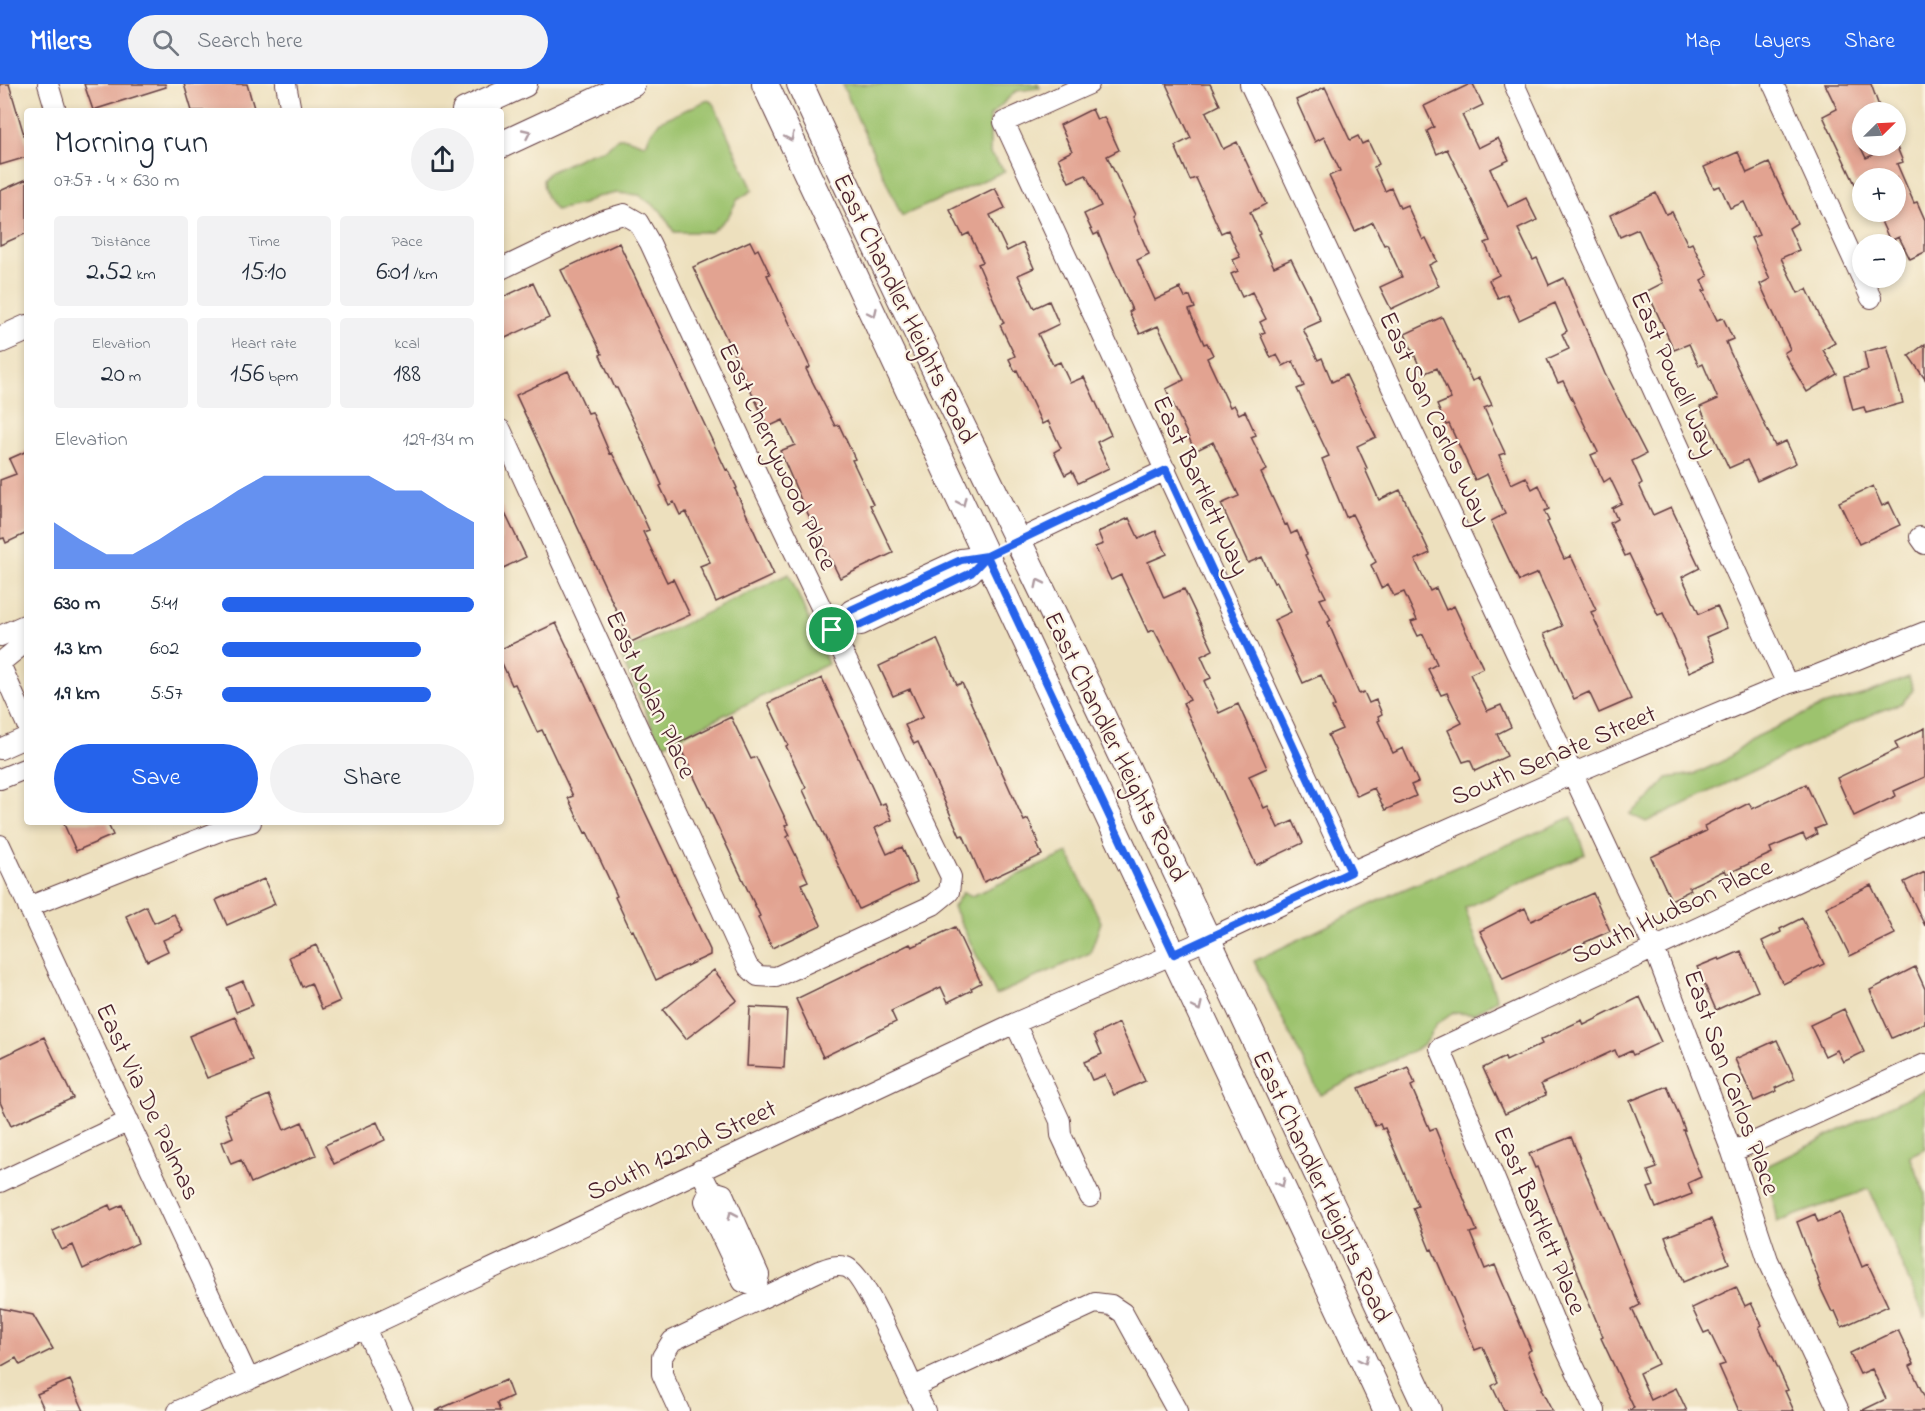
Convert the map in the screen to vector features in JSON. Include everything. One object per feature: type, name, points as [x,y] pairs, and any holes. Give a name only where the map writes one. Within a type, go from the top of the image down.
[{"type":"main road","points":[[472,108],[524,84]]},
{"type":"main road","points":[[504,144],[632,84]]},
{"type":"main road","name":"East Chandler Heights Road","points":[[765,84],[1387,1411]]},
{"type":"main road","name":"East Chandler Heights Road","points":[[800,84],[857,211],[1019,540],[1208,939],[1428,1411]]},
{"type":"main road","points":[[0,340],[24,329]]},
{"type":"main road","points":[[987,556],[1019,540]]},
{"type":"street","points":[[48,84],[55,108]]},
{"type":"street","points":[[286,84],[290,108]]},
{"type":"street","name":"East Bartlett Way","points":[[1089,84],[1004,122],[1351,872]]},
{"type":"street","name":"East San Carlos Way","points":[[1250,84],[1574,773]]},
{"type":"street","name":"East Powell Way","points":[[1514,84],[1787,684]]},
{"type":"street","points":[[1773,84],[1871,298]]},
{"type":"street","name":"East Cherrywood Place","points":[[504,268],[603,220],[624,214],[638,222],[951,877],[949,892]]},
{"type":"street","name":"East Nolan Place","points":[[504,437],[748,968],[758,976],[776,977],[933,905],[949,892]]},
{"type":"street","points":[[1019,540],[1166,470]]},
{"type":"street","points":[[832,630],[861,625],[908,593],[971,573],[987,556]]},
{"type":"street","points":[[0,636],[24,625]]},
{"type":"street","name":"South Senate Street","points":[[1208,939],[1351,872],[1574,773],[1787,684],[1815,676],[1925,632]]},
{"type":"street","points":[[24,643],[0,663],[24,718]]},
{"type":"street","points":[[0,749],[24,738]]},
{"type":"street","points":[[0,780],[24,769]]},
{"type":"street","name":"East San Carlos Place","points":[[1574,773],[1654,948],[1732,1152],[1768,1260],[1839,1411]]},
{"type":"street","name":"South Hudson Place","points":[[1440,1048],[1925,822]]},
{"type":"street","points":[[28,907],[216,832],[240,825]]},
{"type":"street","name":"East Via De Palmas","points":[[0,845],[249,1380]]},
{"type":"street","name":"South 122nd Street","points":[[178,1411],[365,1328],[1015,1023],[1208,939]]},
{"type":"street","points":[[1015,1023],[1060,1120],[1061,1135],[1090,1197]]},
{"type":"street","name":"East Bartlett Place","points":[[1440,1048],[1564,1345],[1595,1411]]},
{"type":"street","points":[[1732,1152],[1925,1064]]},
{"type":"street","points":[[0,1182],[129,1121]]},
{"type":"street","points":[[700,1170],[710,1190],[723,1194],[734,1242],[759,1275],[758,1293]]},
{"type":"street","points":[[679,1411],[662,1374],[662,1357],[672,1341],[758,1293],[837,1265],[848,1267],[866,1288],[925,1411]]},
{"type":"street","points":[[912,1387],[1095,1303],[1111,1305],[1123,1313],[1177,1411]]},
{"type":"street","points":[[365,1328],[404,1411]]},
{"type":"green space","points":[[842,84],[1038,84],[1040,88],[1016,91],[990,116],[990,154],[1005,171],[902,216]]},
{"type":"green space","points":[[708,100],[713,103],[753,190],[737,200],[728,217],[711,232],[674,232],[661,211],[639,195],[617,193],[556,210],[551,203],[543,184],[548,173],[588,154],[606,149],[618,138],[644,144],[660,121]]},
{"type":"green space","points":[[789,574],[828,664],[661,746],[620,654]]},
{"type":"green space","points":[[1909,677],[1913,690],[1902,703],[1873,714],[1646,822],[1630,814],[1651,797],[1667,778],[1695,774],[1725,760],[1756,737],[1822,706],[1862,695]]},
{"type":"green space","points":[[1572,817],[1585,854],[1465,908],[1497,1000],[1473,1014],[1453,1013],[1436,1025],[1423,1046],[1320,1095],[1254,961],[1393,894]]},
{"type":"green space","points":[[1068,853],[1101,922],[1090,953],[996,995],[953,907],[963,892],[972,896]]},
{"type":"green space","points":[[1925,1089],[1925,1148],[1910,1156],[1925,1193],[1925,1318],[1869,1189],[1777,1222],[1767,1166]]},
{"type":"building","points":[[0,84],[9,84],[24,135],[24,158],[0,165]]},
{"type":"building","points":[[84,84],[165,84],[166,87],[99,108],[92,108]]},
{"type":"building","points":[[184,84],[247,84],[254,108],[191,108]]},
{"type":"building","points":[[1166,84],[1210,84],[1220,105],[1206,112],[1223,149],[1237,142],[1266,204],[1250,212],[1260,234],[1258,235],[1274,267],[1291,259],[1309,295],[1321,321],[1303,329],[1318,360],[1322,358],[1332,382],[1346,375],[1376,437],[1357,446],[1367,468],[1365,469],[1379,500],[1400,490],[1430,553],[1415,560],[1430,591],[1436,588],[1446,610],[1454,606],[1483,668],[1470,674],[1487,711],[1501,705],[1511,727],[1497,734],[1507,756],[1475,771],[1470,760],[1463,762],[1448,730],[1462,723],[1447,693],[1441,695],[1428,669],[1437,664],[1423,634],[1418,636],[1411,622],[1417,620],[1404,592],[1394,596],[1388,584],[1381,588],[1371,565],[1376,562],[1352,514],[1346,517],[1322,459],[1329,456],[1297,389],[1304,386],[1293,361],[1283,366],[1277,355],[1271,358],[1260,334],[1265,332],[1260,322],[1266,319],[1252,292],[1242,297],[1231,274],[1238,271],[1233,260],[1240,257],[1228,230],[1221,233],[1196,178],[1190,180],[1175,146],[1191,138]]},
{"type":"building","points":[[1473,84],[1483,105],[1462,115],[1478,148],[1498,138],[1509,160],[1490,169],[1508,207],[1526,198],[1537,220],[1518,229],[1533,260],[1537,258],[1549,285],[1564,278],[1605,374],[1646,454],[1632,461],[1642,483],[1639,485],[1653,515],[1671,507],[1700,568],[1682,577],[1699,614],[1717,606],[1727,628],[1706,637],[1716,660],[1689,672],[1663,613],[1658,615],[1629,554],[1625,556],[1610,523],[1617,519],[1612,508],[1622,503],[1610,478],[1604,482],[1591,455],[1598,452],[1563,381],[1558,383],[1547,359],[1569,349],[1562,334],[1567,331],[1555,303],[1519,320],[1507,294],[1498,298],[1489,280],[1499,275],[1485,243],[1490,241],[1481,219],[1447,149],[1437,154],[1427,131],[1434,127],[1424,106]]},
{"type":"building","points":[[1825,84],[1871,84],[1877,102],[1852,102],[1852,156],[1865,156],[1866,158],[1901,156],[1903,162],[1897,164],[1899,168],[1852,168],[1852,178],[1823,116],[1837,109]]},
{"type":"building","points":[[1325,87],[1350,140],[1358,136],[1362,144],[1368,141],[1379,164],[1374,167],[1385,191],[1391,188],[1400,208],[1407,205],[1423,240],[1426,238],[1437,261],[1429,265],[1439,286],[1391,309],[1380,287],[1402,277],[1387,244],[1384,245],[1373,222],[1355,231],[1329,176],[1340,171],[1324,137],[1315,142],[1296,100]]},
{"type":"building","points":[[1092,109],[1097,120],[1104,117],[1119,150],[1107,156],[1135,215],[1133,217],[1149,254],[1137,260],[1155,300],[1180,288],[1185,298],[1190,296],[1195,308],[1189,310],[1204,344],[1207,343],[1213,355],[1207,358],[1230,407],[1234,405],[1239,414],[1245,411],[1256,435],[1251,437],[1267,470],[1261,473],[1285,525],[1287,524],[1291,534],[1297,531],[1307,554],[1305,555],[1326,597],[1320,599],[1331,620],[1328,622],[1359,694],[1364,692],[1369,703],[1376,700],[1382,714],[1378,716],[1380,720],[1378,721],[1393,753],[1403,748],[1418,782],[1411,785],[1416,796],[1385,810],[1374,788],[1357,796],[1328,735],[1342,729],[1332,707],[1335,706],[1321,675],[1303,683],[1274,620],[1291,612],[1262,557],[1248,563],[1221,504],[1239,496],[1213,442],[1195,451],[1166,389],[1184,380],[1158,326],[1140,334],[1129,312],[1132,310],[1098,233],[1094,235],[1084,214],[1101,206],[1086,175],[1069,182],[1058,158],[1072,151],[1060,125]]},
{"type":"building","points":[[1738,152],[1747,173],[1769,163],[1797,223],[1789,228],[1799,250],[1781,258],[1798,293],[1807,289],[1835,343],[1823,350],[1837,374],[1807,392],[1784,353],[1790,349],[1760,284],[1770,279],[1751,238],[1759,235],[1744,202],[1730,208],[1720,186],[1714,188],[1704,167]]},
{"type":"building","points":[[24,180],[24,234],[0,245],[0,191]]},
{"type":"building","points":[[1906,185],[1925,220],[1925,252],[1910,259],[1906,251],[1906,234],[1887,234],[1881,222],[1906,222]]},
{"type":"building","points":[[995,188],[1005,208],[990,215],[1007,251],[1023,243],[1034,268],[1018,275],[1034,308],[1049,301],[1059,324],[1038,334],[1053,365],[1060,362],[1070,383],[1084,377],[1111,435],[1097,442],[1109,468],[1078,483],[1072,471],[1065,475],[1054,452],[1061,448],[1048,421],[1042,424],[1017,370],[1015,371],[1009,359],[1015,356],[1000,325],[1004,323],[978,264],[983,262],[969,233],[963,236],[950,210]]},
{"type":"building","points":[[1656,193],[1666,214],[1672,212],[1688,245],[1692,243],[1708,276],[1701,280],[1706,290],[1703,291],[1717,320],[1723,318],[1733,339],[1726,342],[1775,446],[1786,441],[1796,463],[1757,481],[1747,460],[1729,468],[1700,407],[1718,399],[1703,364],[1699,366],[1689,344],[1674,350],[1647,291],[1663,283],[1638,229],[1620,237],[1610,215]]},
{"type":"building","points":[[750,241],[755,251],[758,249],[770,274],[767,275],[810,367],[806,369],[835,426],[839,425],[855,459],[852,460],[873,504],[870,505],[893,553],[840,578],[801,500],[780,451],[795,445],[783,420],[768,427],[693,267]]},
{"type":"building","points":[[619,243],[726,470],[728,469],[737,488],[735,489],[774,575],[716,602],[700,566],[710,562],[686,512],[680,515],[674,502],[669,505],[638,431],[615,388],[600,355],[602,354],[561,270]]},
{"type":"building","points":[[533,283],[549,318],[504,339],[504,297]]},
{"type":"building","points":[[1442,317],[1472,381],[1479,378],[1492,405],[1484,408],[1505,453],[1499,455],[1511,484],[1526,477],[1532,489],[1539,485],[1549,509],[1544,511],[1549,521],[1547,522],[1564,559],[1571,556],[1596,610],[1591,612],[1631,699],[1599,713],[1589,692],[1574,699],[1544,634],[1562,626],[1538,573],[1519,581],[1491,521],[1505,514],[1487,474],[1475,480],[1449,424],[1446,425],[1437,405],[1451,399],[1437,368],[1423,374],[1405,334]]},
{"type":"building","points":[[1925,344],[1925,379],[1909,356]]},
{"type":"building","points":[[1887,346],[1903,403],[1866,413],[1864,407],[1853,410],[1844,376],[1868,370],[1864,352]]},
{"type":"building","points":[[568,371],[588,413],[592,412],[610,454],[612,453],[633,495],[649,530],[643,532],[667,582],[673,579],[690,615],[631,642],[516,395]]},
{"type":"building","points":[[24,452],[24,534],[6,543],[4,538],[0,539],[0,480],[16,474],[9,459]]},
{"type":"building","points":[[1873,486],[1882,506],[1889,502],[1900,525],[1859,544],[1839,502]]},
{"type":"building","points":[[504,511],[526,557],[504,568]]},
{"type":"building","points":[[1129,518],[1139,539],[1156,531],[1167,554],[1148,562],[1164,598],[1184,589],[1213,650],[1201,656],[1211,678],[1204,681],[1219,713],[1238,704],[1267,768],[1249,776],[1264,808],[1268,806],[1278,828],[1293,821],[1303,843],[1256,865],[1183,703],[1190,700],[1176,672],[1154,630],[1148,632],[1121,575],[1111,580],[1095,547],[1103,544],[1098,532]]},
{"type":"building","points":[[556,623],[710,950],[710,955],[656,980],[615,897],[617,896],[587,832],[585,833],[568,798],[573,796],[542,730],[537,732],[515,684],[512,685],[504,668],[504,648]]},
{"type":"building","points":[[937,639],[957,685],[962,683],[1024,821],[1028,819],[1042,855],[984,882],[963,835],[960,836],[918,742],[914,744],[905,725],[923,717],[910,689],[893,696],[879,666]]},
{"type":"building","points":[[822,678],[880,805],[885,803],[892,820],[875,828],[887,854],[902,847],[917,882],[859,909],[803,790],[806,788],[768,703]]},
{"type":"building","points":[[731,717],[751,759],[756,757],[788,824],[785,825],[790,835],[787,837],[808,881],[801,884],[821,925],[772,948],[758,917],[760,916],[678,743]]},
{"type":"building","points":[[1925,728],[1925,777],[1894,791],[1896,796],[1854,816],[1837,778],[1898,749],[1895,742]]},
{"type":"building","points":[[1806,784],[1825,825],[1815,829],[1817,834],[1806,840],[1803,834],[1770,848],[1772,853],[1727,874],[1725,870],[1689,887],[1691,890],[1671,900],[1651,857],[1706,831],[1704,826],[1749,803],[1752,809]]},
{"type":"building","points":[[64,825],[108,825],[113,835],[76,851]]},
{"type":"building","points":[[1925,872],[1925,926],[1904,882]]},
{"type":"building","points":[[264,879],[275,904],[227,925],[216,900]]},
{"type":"building","points":[[1871,885],[1895,934],[1850,956],[1826,907]]},
{"type":"building","points":[[1593,893],[1610,931],[1503,979],[1480,931],[1525,908],[1531,921]]},
{"type":"building","points":[[146,906],[154,923],[174,914],[183,931],[163,940],[168,951],[147,961],[126,916]]},
{"type":"building","points":[[1802,918],[1824,964],[1783,984],[1762,941]]},
{"type":"building","points":[[955,927],[981,983],[948,1002],[941,987],[891,1011],[896,1022],[823,1057],[796,999],[910,944],[912,947]]},
{"type":"building","points":[[316,945],[340,1001],[322,1009],[311,983],[302,987],[289,957]]},
{"type":"building","points":[[1741,951],[1758,991],[1716,1010],[1697,967]]},
{"type":"building","points":[[1915,967],[1925,989],[1925,1023],[1892,1038],[1870,990]]},
{"type":"building","points":[[714,970],[737,1000],[686,1039],[663,1010]]},
{"type":"building","points":[[243,981],[253,1005],[236,1012],[227,988]]},
{"type":"building","points":[[1640,997],[1661,1042],[1633,1055],[1631,1051],[1618,1057],[1615,1050],[1541,1084],[1546,1095],[1505,1114],[1483,1068],[1505,1057],[1506,1061],[1542,1044],[1540,1040],[1582,1020],[1584,1025]]},
{"type":"building","points":[[750,1007],[787,1009],[784,1068],[747,1066]]},
{"type":"building","points":[[1844,1009],[1864,1052],[1843,1062],[1837,1050],[1825,1056],[1810,1025]]},
{"type":"building","points":[[235,1017],[253,1060],[207,1078],[189,1036]]},
{"type":"building","points":[[1119,1023],[1145,1081],[1114,1095],[1105,1075],[1092,1080],[1084,1062],[1102,1054],[1094,1035]]},
{"type":"building","points":[[44,1037],[73,1098],[11,1126],[0,1102],[0,1058]]},
{"type":"building","points":[[1777,1040],[1795,1079],[1775,1088],[1777,1091],[1754,1101],[1735,1059]]},
{"type":"building","points":[[1408,1067],[1415,1084],[1411,1086],[1430,1130],[1435,1128],[1477,1231],[1470,1233],[1485,1269],[1495,1265],[1531,1350],[1527,1352],[1552,1411],[1504,1411],[1492,1386],[1498,1382],[1483,1347],[1475,1350],[1432,1249],[1430,1250],[1413,1208],[1418,1206],[1385,1128],[1382,1129],[1380,1124],[1375,1126],[1359,1088]]},
{"type":"building","points":[[1667,1086],[1701,1177],[1688,1183],[1692,1194],[1656,1208],[1648,1188],[1654,1186],[1648,1171],[1657,1168],[1630,1101]]},
{"type":"building","points":[[269,1095],[284,1130],[302,1122],[316,1155],[251,1183],[241,1160],[231,1164],[222,1142],[233,1137],[224,1114]]},
{"type":"building","points":[[377,1122],[385,1140],[334,1164],[325,1145]]},
{"type":"building","points":[[1571,1137],[1640,1305],[1632,1309],[1658,1364],[1639,1373],[1651,1400],[1676,1388],[1687,1411],[1628,1411],[1634,1408],[1601,1338],[1603,1337],[1537,1167],[1535,1168],[1529,1154]]},
{"type":"building","points":[[109,1205],[111,1210],[122,1205],[138,1243],[83,1269],[73,1245],[62,1250],[53,1231]]},
{"type":"building","points":[[1840,1213],[1862,1267],[1868,1264],[1888,1306],[1842,1327],[1820,1287],[1797,1222],[1815,1214],[1818,1222]]},
{"type":"building","points":[[1711,1219],[1729,1263],[1683,1282],[1665,1237]]},
{"type":"building","points":[[1736,1287],[1745,1306],[1751,1303],[1762,1325],[1759,1327],[1788,1390],[1785,1391],[1794,1411],[1739,1411],[1719,1366],[1725,1364],[1709,1331],[1704,1333],[1692,1308]]},
{"type":"building","points":[[0,1308],[33,1315],[53,1349],[20,1365],[16,1358],[0,1367]]},
{"type":"building","points":[[1898,1330],[1914,1364],[1910,1366],[1925,1398],[1925,1411],[1861,1411],[1886,1399],[1872,1369],[1860,1374],[1850,1353]]},
{"type":"building","points":[[70,1380],[84,1411],[45,1411],[37,1394]]},
{"type":"building","points":[[506,1380],[512,1396],[497,1403],[500,1411],[435,1411]]},
{"type":"route","points":[[832,630],[851,610],[961,560],[987,556],[1166,470],[1351,872],[1174,954],[987,556],[971,573],[861,625],[832,630]]}]
